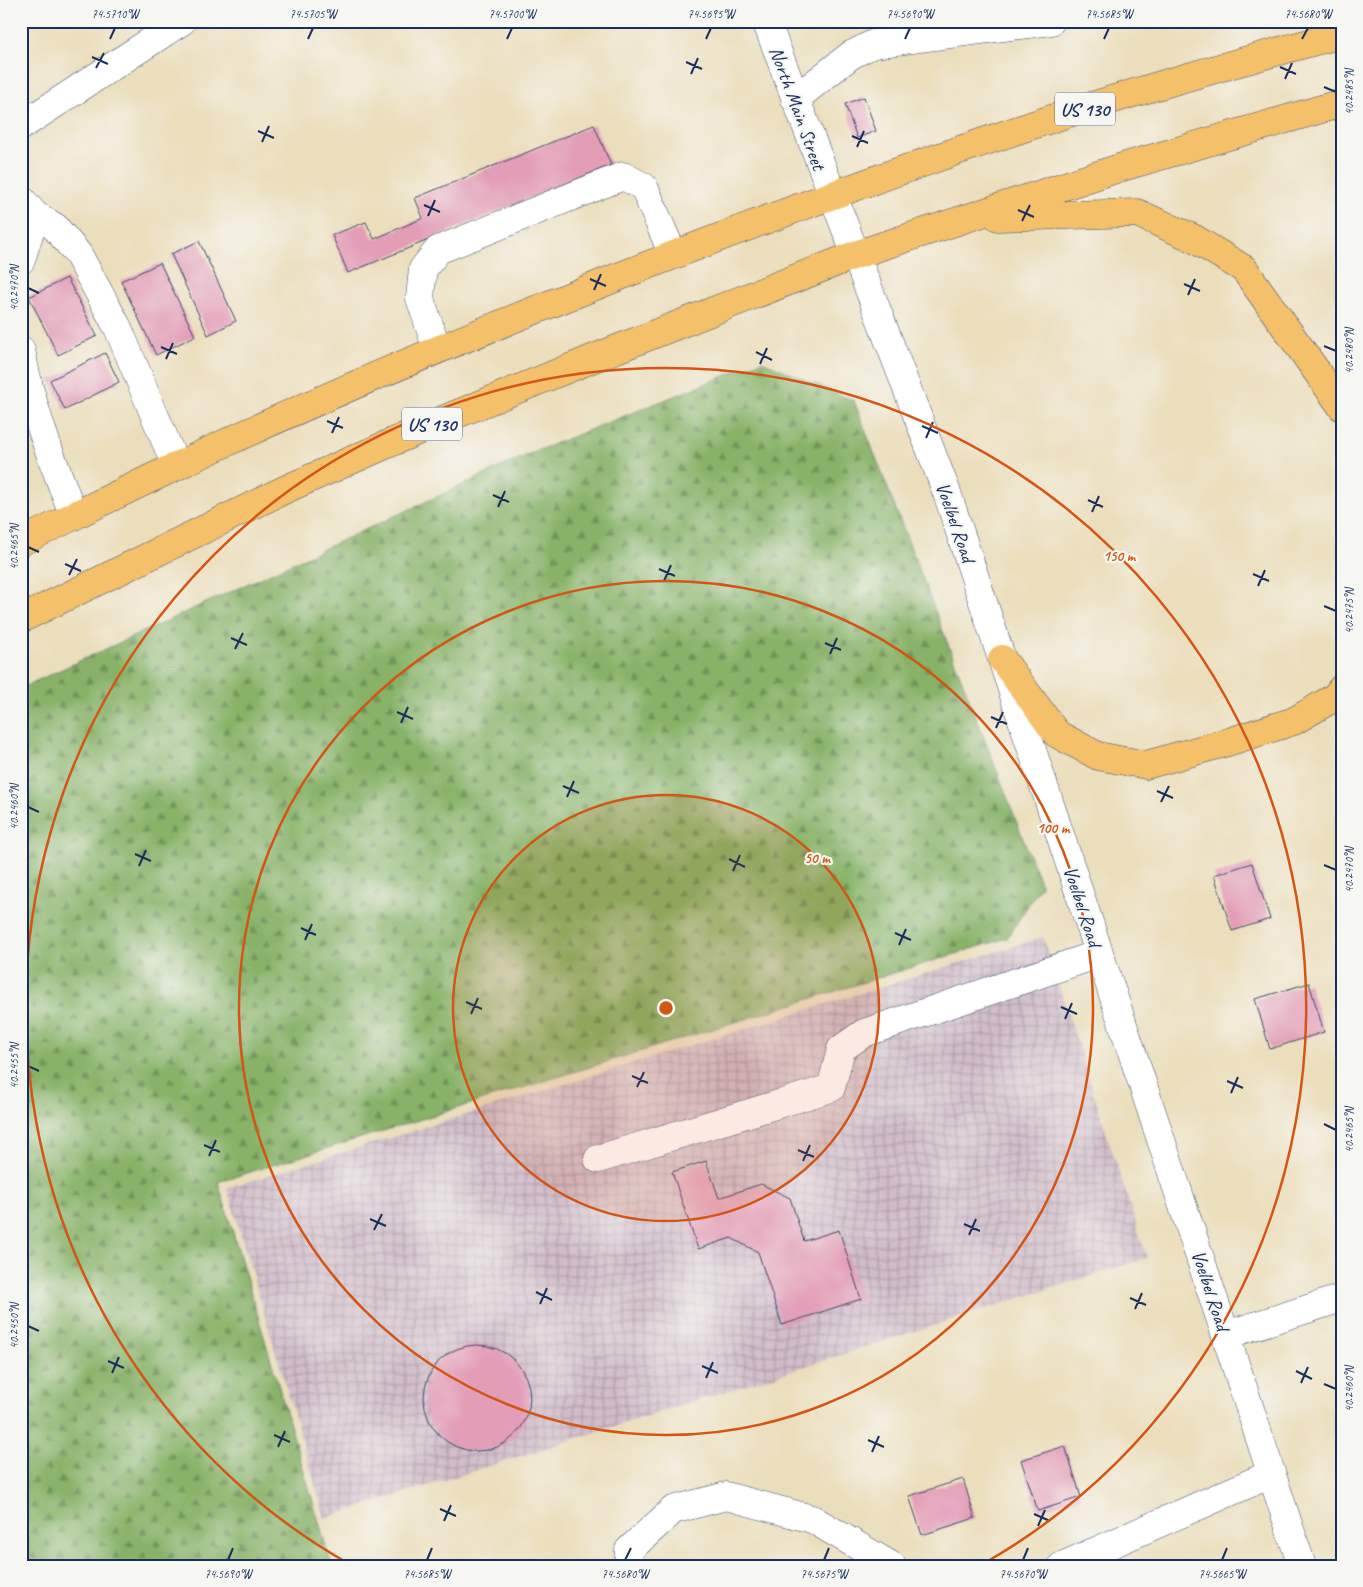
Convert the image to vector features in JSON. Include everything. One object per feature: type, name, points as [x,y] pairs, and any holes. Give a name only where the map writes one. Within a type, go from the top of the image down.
[{"type":"highway","name":"US 130","points":[[21,542],[176,466],[436,349],[673,254],[831,194],[1024,128],[1232,64],[1342,34]]},
{"type":"highway","name":"US 130","points":[[21,620],[284,490],[440,421],[855,256],[1119,168],[1342,102]]},
{"type":"highway","points":[[972,218],[1137,213],[1193,238],[1244,269],[1342,407]]},
{"type":"highway","points":[[1002,659],[1057,734],[1098,756],[1146,765],[1294,721],[1335,697],[1342,688]]},
{"type":"street","points":[[21,126],[182,21]]},
{"type":"street","name":"North Main Street","points":[[766,21],[831,194]]},
{"type":"street","points":[[795,99],[851,56],[873,44],[1051,21]]},
{"type":"street","points":[[436,349],[420,298],[423,269],[438,250],[622,176],[644,187],[673,254]]},
{"type":"street","name":"Voelbel Road","points":[[831,194],[947,493],[1302,1566]]},
{"type":"street","points":[[21,260],[28,207],[55,227],[78,254],[118,328],[176,466]]},
{"type":"street","points":[[21,350],[25,374],[44,438],[74,516]]},
{"type":"street","points":[[598,1159],[831,1088],[840,1049],[864,1033],[1099,954]]},
{"type":"street","points":[[1226,1335],[1342,1298]]},
{"type":"street","points":[[1062,1566],[1271,1474]]},
{"type":"street","points":[[628,1566],[629,1550],[673,1510],[726,1496],[812,1519],[892,1566]]},
{"type":"shaded area","points":[[1043,937],[1147,1258],[325,1518],[227,1188]]},
{"type":"green space","points":[[762,361],[854,401],[1041,885],[1007,938],[218,1182],[332,1566],[21,1566],[21,688],[534,452]]},
{"type":"building","points":[[864,97],[876,131],[857,138],[845,104]]},
{"type":"building","points":[[594,125],[611,165],[348,273],[332,235],[366,222],[374,239],[423,218],[415,198]]},
{"type":"building","points":[[199,241],[236,321],[208,335],[171,254]]},
{"type":"building","points":[[160,263],[195,336],[156,355],[121,281]]},
{"type":"building","points":[[67,278],[97,336],[58,355],[29,297]]},
{"type":"building","points":[[105,353],[119,382],[65,410],[50,380]]},
{"type":"building","points":[[1252,863],[1270,919],[1232,931],[1214,875]]},
{"type":"building","points":[[1309,983],[1324,1032],[1270,1049],[1255,999]]},
{"type":"building","points":[[706,1161],[719,1198],[761,1184],[790,1198],[804,1241],[839,1230],[861,1299],[782,1325],[758,1252],[731,1238],[698,1249],[672,1172]]},
{"type":"building","points":[[477,1345],[497,1349],[515,1360],[526,1378],[530,1398],[526,1418],[515,1436],[497,1447],[477,1451],[457,1447],[439,1436],[428,1418],[424,1398],[428,1378],[439,1360],[457,1349]]},
{"type":"building","points":[[1065,1446],[1081,1497],[1038,1511],[1021,1460]]},
{"type":"building","points":[[963,1479],[975,1518],[922,1535],[909,1496]]}]
